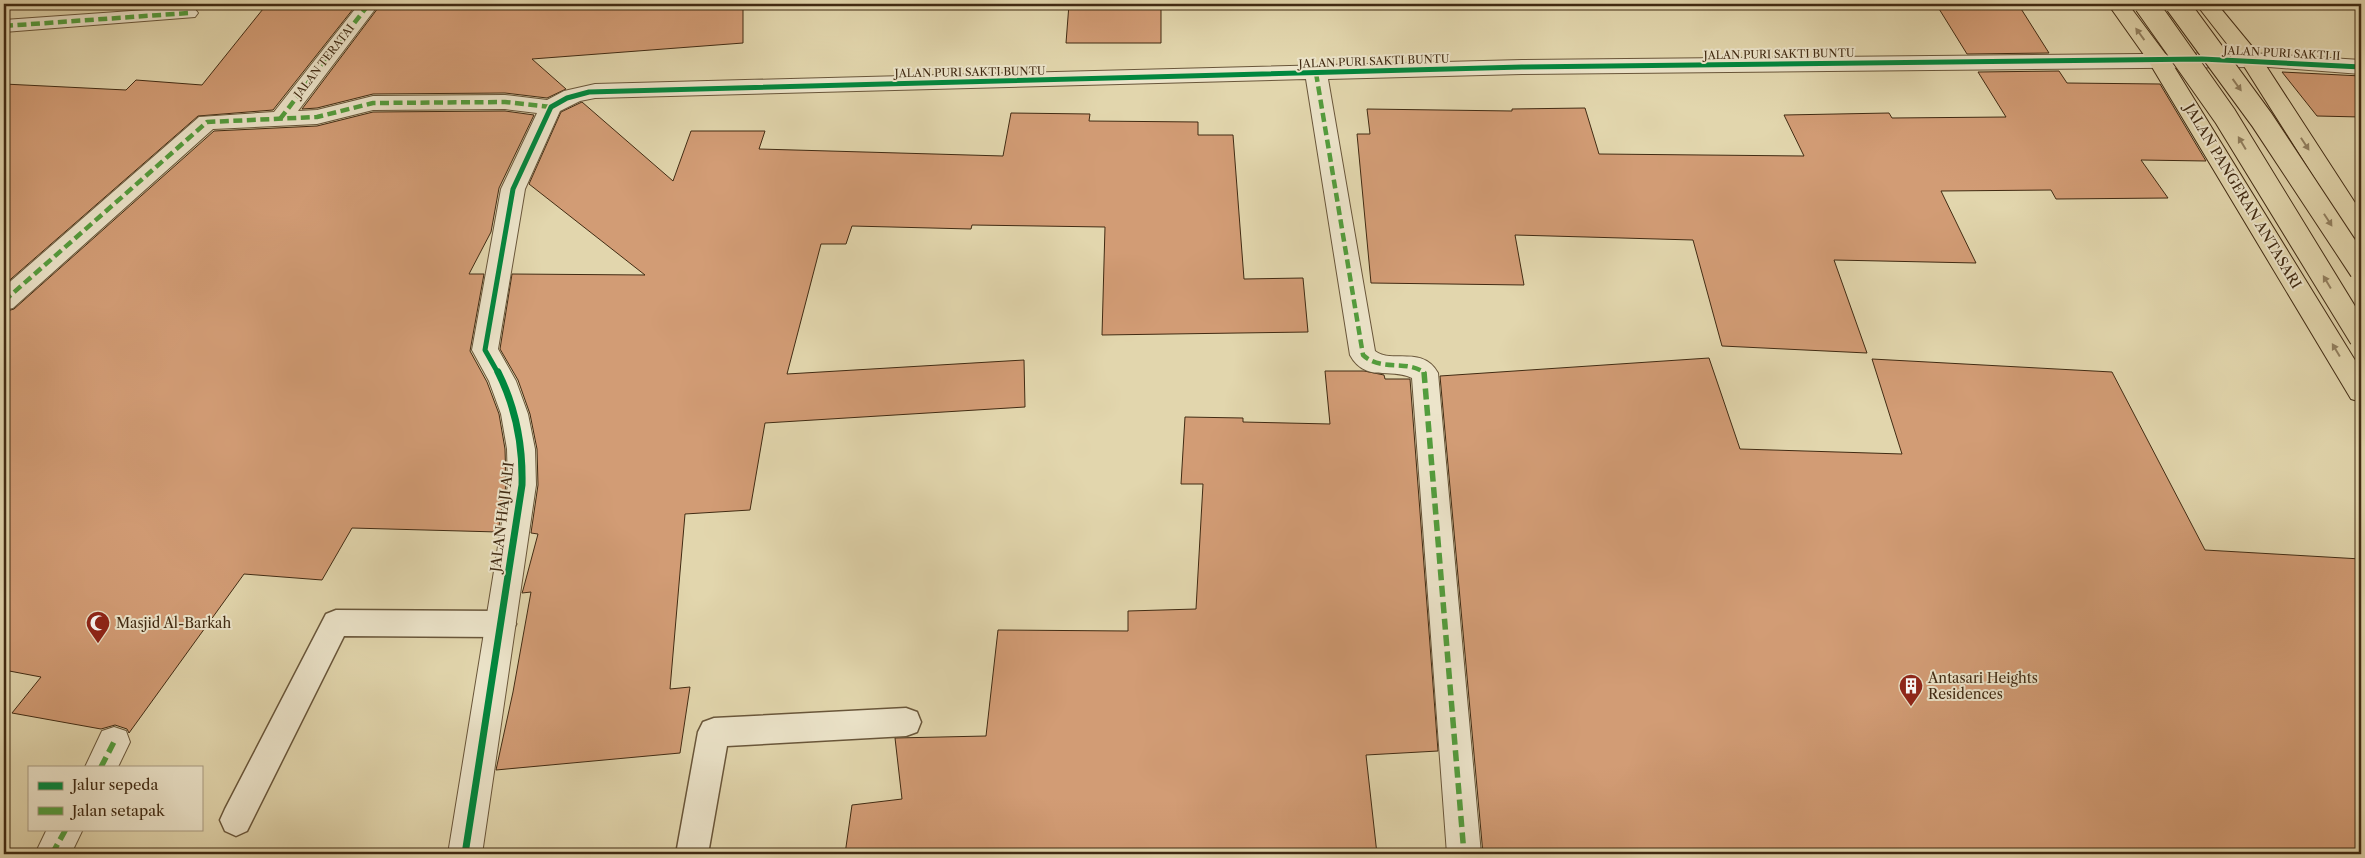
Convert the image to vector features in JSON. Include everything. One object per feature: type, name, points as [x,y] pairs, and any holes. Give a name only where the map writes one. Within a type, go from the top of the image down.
[{"type":"main road","name":"JALAN PANGERAN ANTASARI","points":[[2118,4],[2159,60],[2361,392]]},
{"type":"main road","points":[[2146,4],[2225,116],[2361,338]]},
{"type":"main road","points":[[2176,4],[2262,120],[2361,270]]},
{"type":"main road","points":[[2206,4],[2251,60],[2361,231]]},
{"type":"street","name":"JALAN TERATAI","points":[[280,119],[369,4]]},
{"type":"street","points":[[4,26],[188,13]]},
{"type":"street","name":"JALAN PURI SAKTI BUNTU","points":[[551,107],[563,98],[576,93],[596,91],[1522,67],[2202,59]]},
{"type":"street","name":"JALAN PURI SAKTI II","points":[[2202,59],[2361,67]]},
{"type":"street","points":[[1316,73],[1363,355],[1370,362],[1413,368],[1425,373],[1464,854]]},
{"type":"street","points":[[4,301],[207,122],[317,117],[373,103],[505,102],[551,107]]},
{"type":"street","name":"JALAN HAJI ALI","points":[[466,854],[523,464],[519,430],[498,369],[485,350],[513,189],[551,107]]},
{"type":"street","points":[[52,854],[65,830]]},
{"type":"lane","points":[[236,820],[336,623],[501,624]]},
{"type":"lane","points":[[692,854],[714,732],[906,722]]},
{"type":"building","points":[[267,4],[357,4],[273,110],[198,116],[4,285],[4,84],[126,90],[136,80],[202,85]]},
{"type":"building","points":[[381,4],[743,4],[743,43],[532,59],[566,89],[547,98],[505,93],[373,94],[317,108],[302,109]]},
{"type":"building","points":[[1069,4],[1161,4],[1161,43],[1066,43]]},
{"type":"building","points":[[1936,4],[2018,4],[2049,53],[1967,54]]},
{"type":"building","points":[[2059,71],[2067,83],[2160,84],[2206,161],[2141,160],[2168,198],[2056,199],[2051,190],[1941,191],[1976,263],[1834,260],[1867,353],[1722,346],[1693,240],[1515,235],[1524,285],[1371,283],[1357,134],[1370,134],[1367,109],[1512,111],[1512,109],[1585,108],[1599,154],[1804,156],[1784,115],[1889,113],[1892,118],[2006,117],[1978,72]]},
{"type":"building","points":[[2282,72],[2361,76],[2361,117],[2317,116]]},
{"type":"building","points":[[582,102],[673,181],[691,131],[765,131],[759,149],[1003,156],[1011,113],[1090,114],[1089,121],[1198,122],[1198,135],[1233,135],[1244,279],[1303,278],[1308,332],[1102,335],[1105,227],[972,225],[971,229],[852,226],[846,244],[821,244],[787,374],[1024,360],[1025,407],[765,423],[750,510],[685,514],[670,689],[690,687],[680,753],[496,770],[513,692],[531,592],[522,593],[538,534],[531,533],[538,485],[537,449],[530,414],[518,380],[500,349],[512,274],[645,275],[529,184],[561,112]]},
{"type":"building","points":[[505,111],[534,115],[499,188],[491,232],[469,274],[484,274],[470,351],[487,382],[499,414],[505,449],[506,485],[498,532],[352,528],[322,580],[244,574],[129,733],[127,729],[115,725],[101,729],[12,713],[41,677],[4,670],[4,312],[14,309],[214,131],[317,126],[373,112]]},
{"type":"building","name":"Antasari Heights Residences","points":[[1709,358],[1740,449],[1902,454],[1872,359],[2112,372],[2205,550],[2361,559],[2361,854],[1483,854],[1440,376]]},
{"type":"building","points":[[1325,371],[1364,371],[1384,375],[1385,379],[1410,379],[1438,751],[1366,755],[1377,854],[845,854],[852,805],[902,799],[895,738],[986,736],[998,630],[1128,631],[1128,611],[1196,609],[1203,484],[1181,484],[1185,417],[1243,418],[1243,422],[1330,424]]},
{"type":"marked path","points":[[280,119],[369,4]]},
{"type":"marked path","points":[[4,26],[188,13]]},
{"type":"marked path","points":[[1316,73],[1363,355],[1369,361],[1376,364],[1411,366],[1419,368],[1425,373],[1464,854]]},
{"type":"marked path","points":[[4,301],[207,122],[317,117],[373,103],[505,102],[551,107]]},
{"type":"marked path","points":[[102,766],[114,742]]},
{"type":"marked path","points":[[52,854],[65,830]]},
{"type":"cycle path","points":[[465,854],[522,485],[521,449],[514,414],[502,381],[485,350],[513,189],[551,107],[567,98],[595,91],[1522,67],[2202,59],[2361,67]]},
{"type":"place","name":"Masjid Al-Barkah","points":[[98,644]]},
{"type":"place","name":"Antasari Heights Residences","points":[[1911,707]]}]
